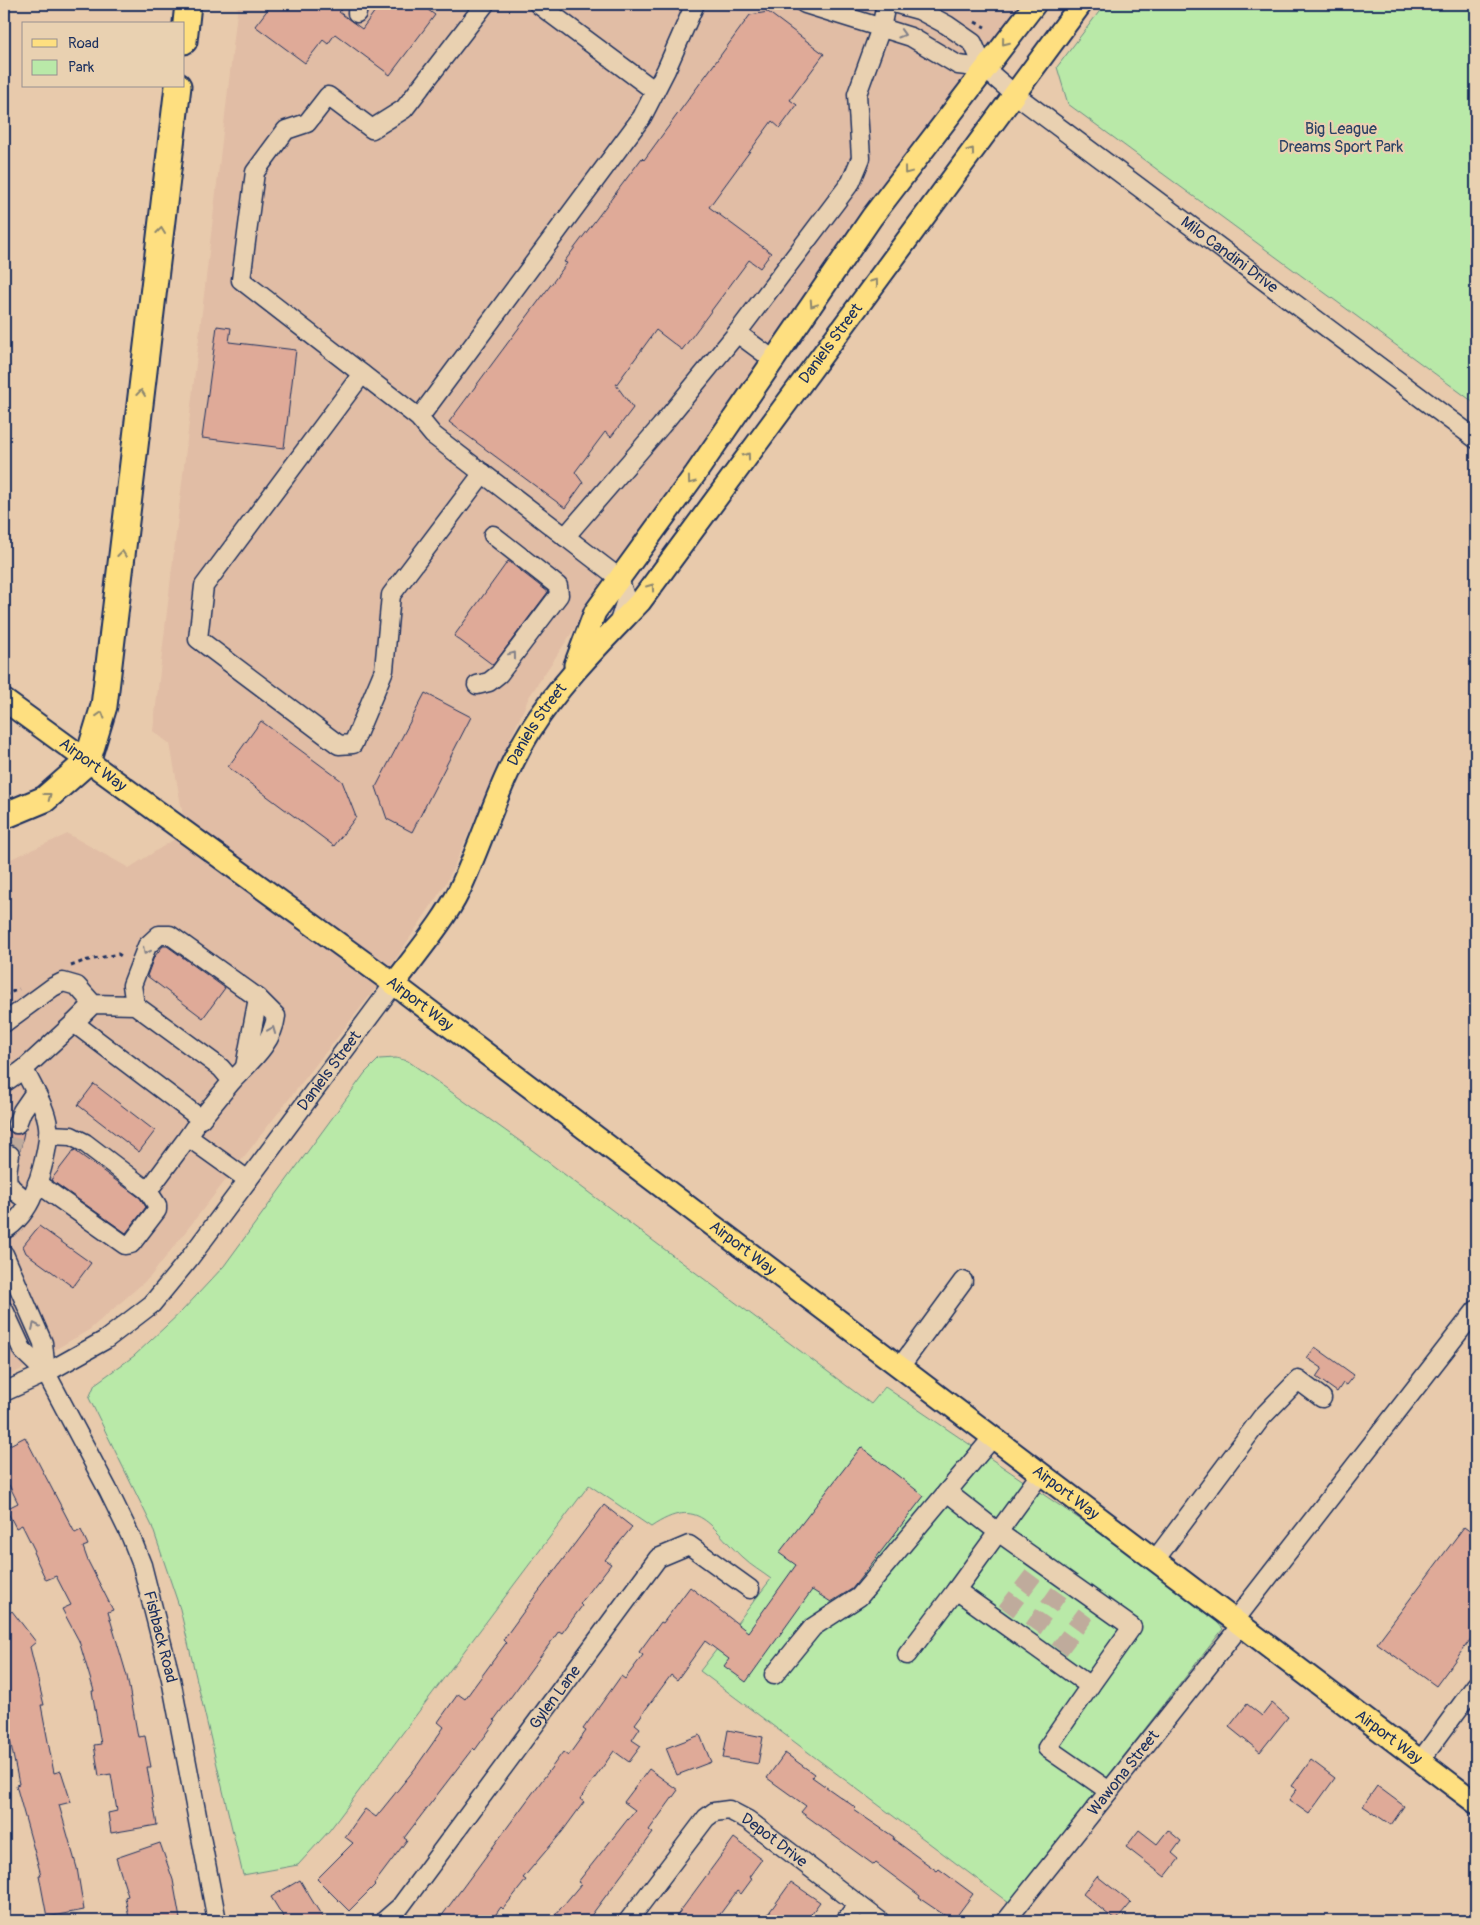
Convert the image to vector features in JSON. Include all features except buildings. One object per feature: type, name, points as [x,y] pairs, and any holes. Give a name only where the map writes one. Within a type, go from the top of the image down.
[{"type":"highway","points":[[185,32],[188,4]]},
{"type":"highway","points":[[4,816],[45,800],[87,762],[104,706],[178,88]]},
{"type":"main road","name":"Daniels Street","points":[[571,674],[595,612],[775,361],[872,217],[984,68],[1035,4]]},
{"type":"main road","name":"Daniels Street","points":[[394,984],[433,931],[458,892],[495,800],[530,732],[571,674],[640,602],[1081,4]]},
{"type":"main road","name":"Airport Way","points":[[4,700],[394,984],[1476,1803]]},
{"type":"street","points":[[485,4],[404,109],[372,129],[328,96],[307,123],[286,130],[255,172],[241,280],[419,418],[433,435],[619,578],[626,600],[618,625]]},
{"type":"street","points":[[538,4],[655,91]]},
{"type":"street","points":[[419,418],[642,117],[666,70],[694,4]]},
{"type":"street","points":[[805,4],[911,37],[958,65],[984,68]]},
{"type":"street","points":[[565,537],[661,426],[737,333],[851,182],[861,158],[857,94],[880,28],[886,4]]},
{"type":"street","points":[[896,4],[919,10],[947,25],[973,43],[984,68]]},
{"type":"street","name":"Milo Candini Drive","points":[[984,68],[1013,94],[1476,438]]},
{"type":"street","points":[[737,333],[775,361]]},
{"type":"street","points":[[362,374],[204,586],[198,639],[339,745],[353,744],[384,670],[391,595],[483,473]]},
{"type":"street","points":[[477,685],[489,682],[499,674],[559,595],[558,586],[493,535]]},
{"type":"street","points":[[135,1005],[132,985],[147,946],[158,935],[170,935],[258,998],[276,1016],[274,1030],[257,1054],[201,1119],[148,1191]]},
{"type":"street","points":[[4,1023],[53,987],[63,982],[78,986],[93,1004]]},
{"type":"street","name":"Daniels Street","points":[[4,1392],[46,1373],[105,1340],[152,1304],[189,1259],[394,984]]},
{"type":"street","points":[[4,1082],[24,1069],[93,1004],[135,1005],[221,1068],[232,1082]]},
{"type":"street","points":[[74,1023],[201,1119]]},
{"type":"street","points":[[4,1230],[14,1224],[33,1196],[48,1135],[46,1116],[24,1069]]},
{"type":"street","points":[[17,1124],[22,1111],[35,1092]]},
{"type":"street","points":[[36,1183],[125,1245],[131,1244],[157,1210],[157,1205],[148,1191],[85,1143],[71,1136],[48,1135]]},
{"type":"street","points":[[188,1137],[248,1180]]},
{"type":"street","points":[[10,1155],[7,1183],[29,1202]]},
{"type":"street","name":"Fishback Road","points":[[4,1254],[43,1343],[46,1373]]},
{"type":"street","points":[[900,1367],[962,1281]]},
{"type":"street","name":"Fishback Road","points":[[4,1310],[23,1351],[46,1373],[132,1537],[142,1565],[171,1680],[217,1921]]},
{"type":"street","name":"Wawona Street","points":[[1006,1921],[1109,1791],[1476,1310]]},
{"type":"street","points":[[1155,1560],[1262,1417],[1298,1380],[1322,1398]]},
{"type":"street","points":[[774,1675],[813,1626],[859,1597],[993,1437]]},
{"type":"street","points":[[907,1655],[1041,1473]]},
{"type":"street","points":[[946,1492],[998,1532],[1038,1568],[1092,1606],[1132,1627],[1047,1748],[1109,1791]]},
{"type":"street","name":"Gylen Lane","points":[[384,1921],[400,1906],[658,1558],[689,1545],[750,1590]]},
{"type":"street","points":[[956,1590],[1003,1616],[1056,1655],[1090,1686]]},
{"type":"street","points":[[1420,1761],[1476,1685]]},
{"type":"street","name":"Depot Drive","points":[[628,1921],[706,1818],[714,1812],[729,1810],[769,1834],[880,1921]]},
{"type":"street","points":[[845,1921],[858,1904]]},
{"type":"shaded area","points":[[238,4],[1026,4],[601,589],[529,697],[447,882],[391,966],[185,827],[170,744],[153,731]]},
{"type":"shaded area","points":[[68,834],[129,868],[178,837],[379,984],[150,1277],[89,1330],[4,1379],[4,862]]},
{"type":"green space","name":"Big League Dreams Sport Park","points":[[1105,4],[1476,4],[1476,404],[1068,104],[1057,67]]},
{"type":"green space","points":[[396,1058],[408,1061],[524,1144],[871,1404],[885,1387],[1112,1541],[1212,1616],[1223,1629],[1009,1903],[700,1671],[771,1579],[746,1561],[703,1519],[693,1514],[681,1514],[651,1527],[589,1485],[329,1831],[298,1865],[243,1875],[180,1609],[152,1526],[89,1398],[95,1384],[134,1356],[182,1311],[224,1266],[365,1073],[379,1059]]},
{"type":"tunnel","points":[[10,1155],[17,1124]]},
{"type":"tunnel","points":[[1006,1611],[1034,1574]]},
{"type":"tunnel","points":[[1033,1629],[1060,1591]]},
{"type":"tunnel","points":[[1059,1650],[1088,1611]]}]
